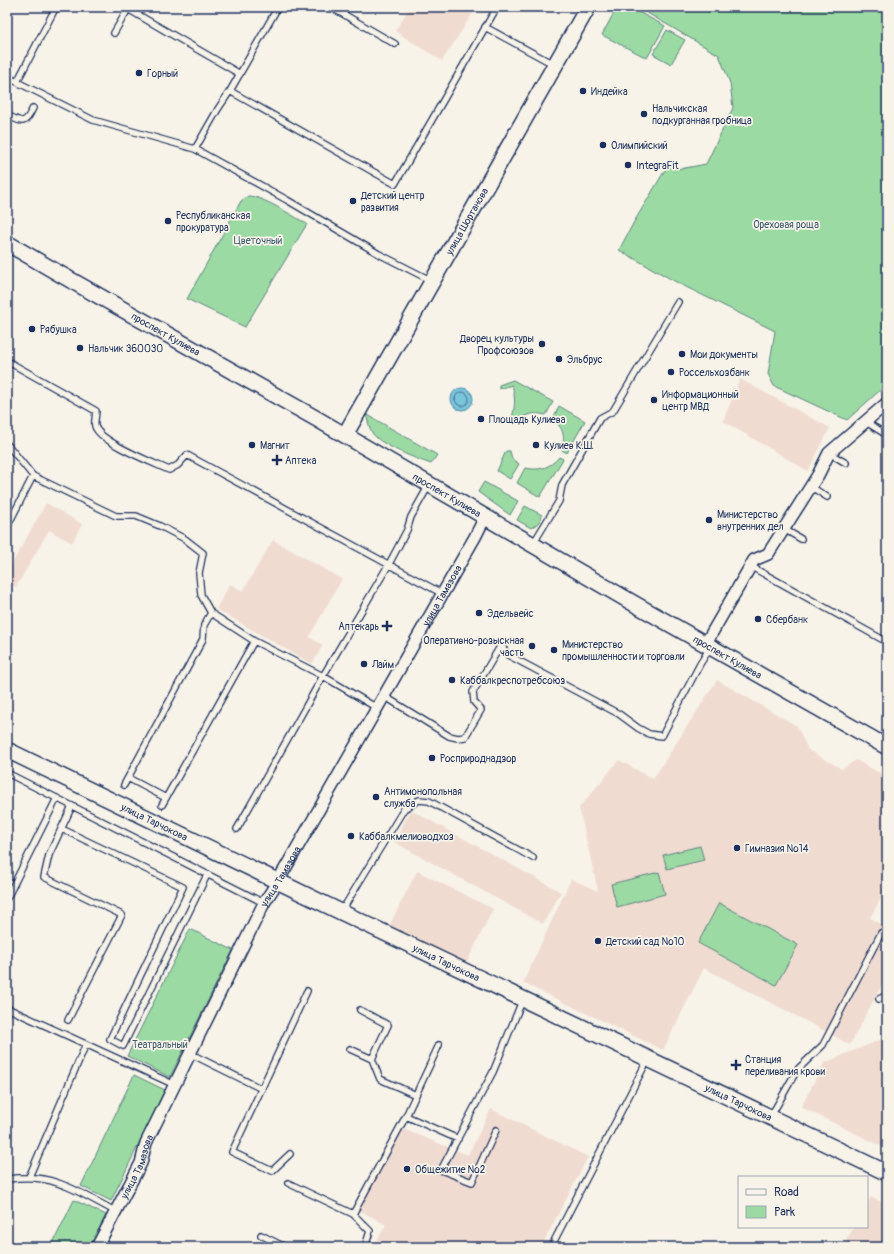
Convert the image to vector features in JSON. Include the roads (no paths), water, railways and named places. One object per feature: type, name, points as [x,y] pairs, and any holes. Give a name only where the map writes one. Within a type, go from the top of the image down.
[{"type":"street","name":"улица Шортанова","points":[[345,435],[588,7]]},
{"type":"street","name":"проспект Кулиева","points":[[7,243],[345,435],[633,603],[887,747]]},
{"type":"street","points":[[709,645],[750,566],[754,560],[768,554],[829,453],[887,403]]},
{"type":"street","name":"улица Тамазова","points":[[97,1247],[141,1163],[146,1143],[264,903],[443,594],[475,538],[485,517]]},
{"type":"street","name":"улица Тарчокова","points":[[7,750],[341,912],[648,1059],[771,1116],[887,1173]]},
{"type":"lane","points":[[17,82],[56,7]]},
{"type":"lane","points":[[195,149],[278,7]]},
{"type":"lane","points":[[331,7],[395,44]]},
{"type":"lane","points":[[230,91],[395,184],[484,27],[497,7]]},
{"type":"lane","points":[[114,32],[128,9],[240,74]]},
{"type":"lane","points":[[484,27],[555,65]]},
{"type":"lane","points":[[7,77],[93,120],[195,149],[287,200],[379,254],[433,282]]},
{"type":"lane","points":[[7,115],[20,122],[25,121],[33,108]]},
{"type":"lane","points":[[533,545],[560,501],[562,485],[600,418],[613,411],[678,302]]},
{"type":"lane","points":[[7,361],[96,411],[95,426],[102,436],[116,445],[169,470],[178,465],[187,455],[443,594]]},
{"type":"lane","points":[[866,422],[887,435]]},
{"type":"lane","points":[[7,444],[33,476],[116,516],[136,516],[185,539],[203,552],[199,573],[201,595],[211,613],[254,641],[323,676],[377,708]]},
{"type":"lane","points":[[829,453],[846,463]]},
{"type":"lane","points":[[7,527],[33,476]]},
{"type":"lane","points":[[237,829],[323,676],[389,564],[407,530],[411,517],[429,485]]},
{"type":"lane","points":[[810,486],[827,497]]},
{"type":"lane","points":[[784,529],[801,539]]},
{"type":"lane","points":[[750,566],[887,642]]},
{"type":"lane","points":[[124,785],[203,640],[204,625],[211,613]]},
{"type":"lane","points":[[162,805],[254,641]]},
{"type":"lane","points":[[384,696],[449,736],[458,738],[465,737],[481,710],[474,702],[473,692],[501,644],[508,654],[619,714],[649,734],[662,736],[709,645]]},
{"type":"lane","points":[[7,773],[264,903]]},
{"type":"lane","points":[[128,778],[166,798]]},
{"type":"lane","points":[[7,898],[57,798]]},
{"type":"lane","points":[[341,912],[404,809],[419,800],[429,801],[533,858]]},
{"type":"lane","points":[[68,1020],[122,915],[44,877],[49,855],[72,806]]},
{"type":"lane","points":[[62,829],[183,887],[110,1039],[123,1046],[207,875]]},
{"type":"lane","points":[[771,1116],[797,1070],[823,1046],[882,933]]},
{"type":"lane","points":[[290,1154],[272,1171],[232,1152],[307,991]]},
{"type":"lane","points":[[879,999],[887,995]]},
{"type":"lane","points":[[496,1130],[472,1182],[441,1170],[493,1072],[523,998]]},
{"type":"lane","points":[[7,1008],[175,1086]]},
{"type":"lane","points":[[360,1010],[388,1025],[372,1059]]},
{"type":"lane","points":[[28,1177],[86,1044]]},
{"type":"lane","points":[[353,1214],[406,1116],[439,1045]]},
{"type":"lane","points":[[350,1049],[372,1059],[380,1079],[416,1095]]},
{"type":"lane","points":[[191,1054],[262,1089]]},
{"type":"lane","points":[[551,1247],[648,1059]]},
{"type":"lane","points":[[406,1116],[458,1139]]},
{"type":"lane","points":[[7,1179],[28,1177],[52,1181],[116,1211]]},
{"type":"lane","points":[[288,1183],[353,1214],[370,1231],[365,1247]]},
{"type":"lane","points":[[261,1235],[285,1247]]},
{"type":"water","points":[[462,388],[466,389],[472,395],[472,403],[466,409],[462,410],[458,409],[452,403],[451,399],[452,395],[458,389]]},
{"type":"place","name":"Горный","points":[[139,73]]},
{"type":"place","name":"Индейка","points":[[583,91]]},
{"type":"place","name":"Нальчикская подкурганная гробница","points":[[644,114]]},
{"type":"place","name":"Олимпийский","points":[[603,145]]},
{"type":"place","name":"IntegraFit","points":[[628,165]]},
{"type":"place","name":"Детский центр развития","points":[[353,201]]},
{"type":"place","name":"Республиканская прокуратура","points":[[168,221]]},
{"type":"place","name":"Рябушка","points":[[32,329]]},
{"type":"place","name":"Дворец культуры Профсоюзов","points":[[542,344]]},
{"type":"place","name":"Нальчик 360030","points":[[80,348]]},
{"type":"place","name":"Мои документы","points":[[682,354]]},
{"type":"place","name":"Эльбрус","points":[[559,359]]},
{"type":"place","name":"Россельхозбанк","points":[[671,372]]},
{"type":"place","name":"Информационный центр МВД","points":[[654,400]]},
{"type":"place","name":"Площадь Кулиева","points":[[481,419]]},
{"type":"place","name":"Магнит","points":[[252,445]]},
{"type":"place","name":"Кулиев К.Ш.","points":[[536,445]]},
{"type":"place","name":"Аптека","points":[[277,460]]},
{"type":"place","name":"Министерство внутренних дел","points":[[709,520]]},
{"type":"place","name":"Эдельвейс","points":[[479,613]]},
{"type":"place","name":"Сбербанк","points":[[758,619]]},
{"type":"place","name":"Аптекарь","points":[[387,626]]},
{"type":"place","name":"Оперативно-розыскная часть","points":[[532,646]]},
{"type":"place","name":"Министерство промышленности и торговли","points":[[554,650]]},
{"type":"place","name":"Лайм","points":[[364,664]]},
{"type":"place","name":"Каббалкреспотребсоюз","points":[[452,680]]},
{"type":"place","name":"Росприроднадзор","points":[[432,758]]},
{"type":"place","name":"Антимонопольная служба","points":[[376,797]]},
{"type":"place","name":"Каббалкмелиоводхоз","points":[[351,836]]},
{"type":"place","name":"Гимназия №14","points":[[737,848]]},
{"type":"place","name":"Детский сад №10","points":[[598,941]]},
{"type":"place","name":"Станция переливания крови","points":[[736,1065]]},
{"type":"place","name":"Общежитие №2","points":[[407,1169]]},
{"type":"park label","name":"Ореховая роща","points":[[786,224]]},
{"type":"park label","name":"Цветочный","points":[[258,240]]},
{"type":"park label","name":"Театральный","points":[[160,1044]]}]
